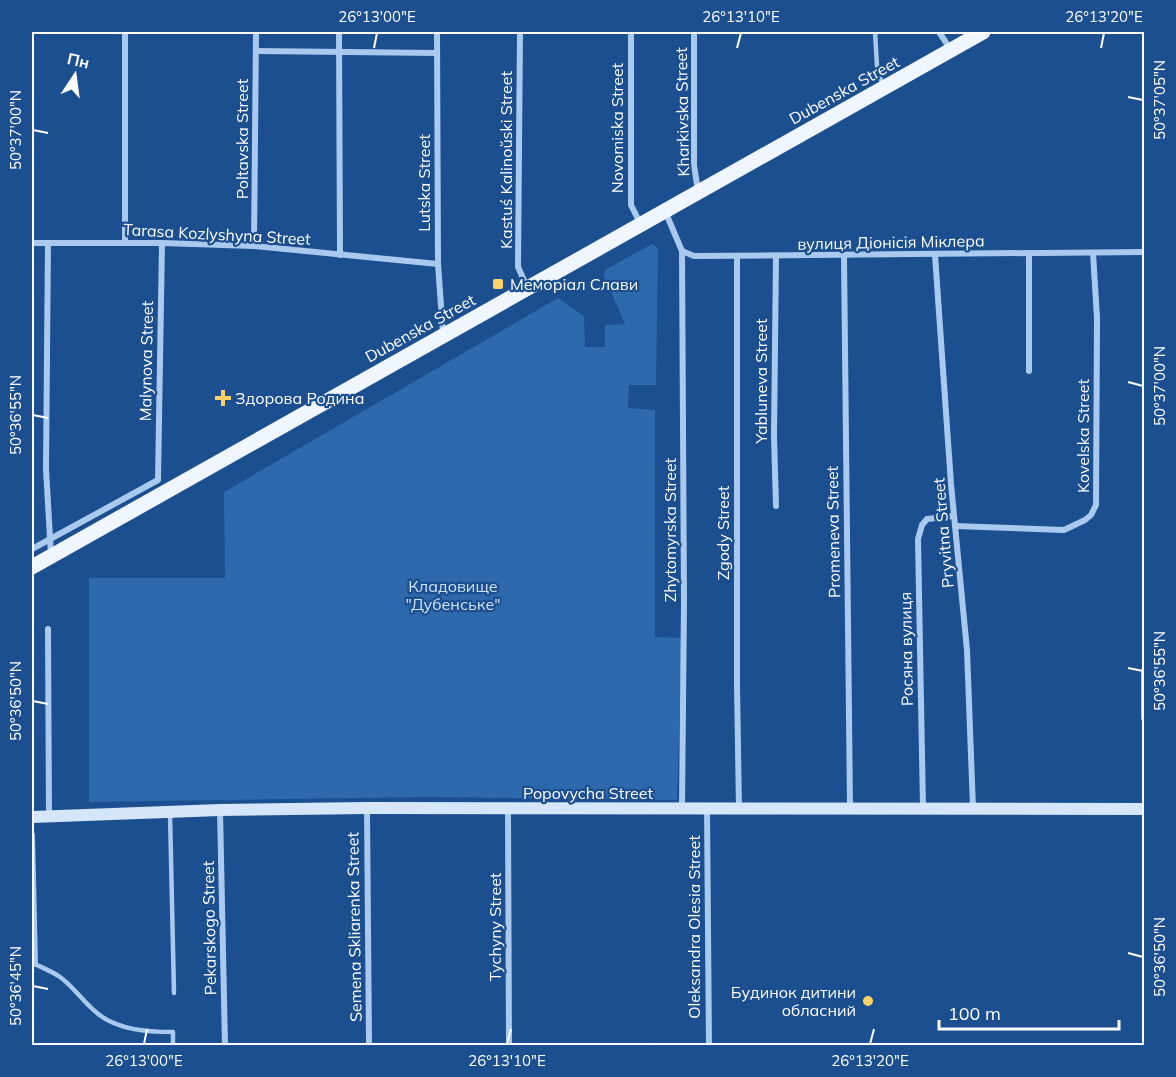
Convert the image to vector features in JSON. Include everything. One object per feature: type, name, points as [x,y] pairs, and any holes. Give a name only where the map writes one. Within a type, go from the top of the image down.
[{"type":"main road","name":"Dubenska Street","points":[[32,567],[983,32]]},
{"type":"street","points":[[125,32],[125,243]]},
{"type":"street","name":"Poltavska Street","points":[[254,246],[256,32]]},
{"type":"street","points":[[339,32],[340,255]]},
{"type":"street","name":"Lutska Street","points":[[437,32],[438,264],[443,335]]},
{"type":"street","name":"Kastuś Kalinoŭski Street","points":[[520,32],[518,267],[528,288]]},
{"type":"street","name":"Novomiska Street","points":[[631,32],[631,205],[640,223]]},
{"type":"street","name":"Kharkivska Street","points":[[694,32],[694,165],[698,192]]},
{"type":"street","points":[[939,32],[951,51]]},
{"type":"street","points":[[256,51],[437,53]]},
{"type":"street","points":[[665,211],[682,251]]},
{"type":"street","name":"Tarasa Kozlyshyna Street","points":[[32,243],[254,246],[438,264]]},
{"type":"street","points":[[48,243],[46,469],[51,556]]},
{"type":"street","name":"Malynova Street","points":[[51,539],[158,480],[162,243]]},
{"type":"street","name":"вулиця Діонісія Міклера","points":[[682,251],[694,256],[1144,252]]},
{"type":"street","name":"Zhytomyrska Street","points":[[682,251],[684,602],[682,809]]},
{"type":"street","points":[[1029,253],[1029,371]]},
{"type":"street","name":"Kovelska Street","points":[[955,526],[1064,530],[1091,515],[1096,505],[1097,318],[1093,253]]},
{"type":"street","name":"Pryvitna Street","points":[[935,255],[954,516],[967,650],[973,808]]},
{"type":"street","name":"Zgody Street","points":[[737,256],[736,685],[739,809]]},
{"type":"street","name":"Yabluneva Street","points":[[776,256],[774,436],[776,506]]},
{"type":"street","name":"Promeneva Street","points":[[844,256],[850,808]]},
{"type":"street","name":"Росяна вулиця","points":[[923,808],[918,539],[922,525],[927,519],[954,516]]},
{"type":"street","points":[[32,549],[51,539]]},
{"type":"street","points":[[48,629],[49,816]]},
{"type":"street","points":[[1144,671],[1144,718]]},
{"type":"street","name":"Popovycha Street","points":[[32,817],[170,811],[367,808],[1144,809]]},
{"type":"street","name":"Semena Skliarenka Street","points":[[367,808],[369,1046]]},
{"type":"street","name":"Tychyny Street","points":[[508,809],[509,1046]]},
{"type":"street","name":"Oleksandra Olesia Street","points":[[707,809],[709,1046]]},
{"type":"street","name":"Pekarskogo Street","points":[[220,810],[225,1046]]},
{"type":"street","points":[[32,835],[35,964]]},
{"type":"lane","points":[[875,32],[877,66],[883,89]]},
{"type":"lane","points":[[170,811],[174,993]]},
{"type":"lane","points":[[35,964],[60,977],[98,1015],[108,1020],[131,1029],[173,1032],[173,1046]]},
{"type":"green space","name":"Кладовище \"Дубенське\"","points":[[652,244],[658,248],[656,385],[629,385],[628,408],[655,410],[655,637],[682,638],[677,800],[427,797],[89,802],[89,578],[225,578],[224,492],[558,298],[584,316],[585,347],[605,347],[605,325],[625,324],[604,276],[605,270]]},
{"type":"place","name":"Меморіал Слави","points":[[498,284]]},
{"type":"place","name":"Здорова Родина","points":[[223,398]]},
{"type":"place","name":"Будинок дитини обласний","points":[[868,1001]]}]
